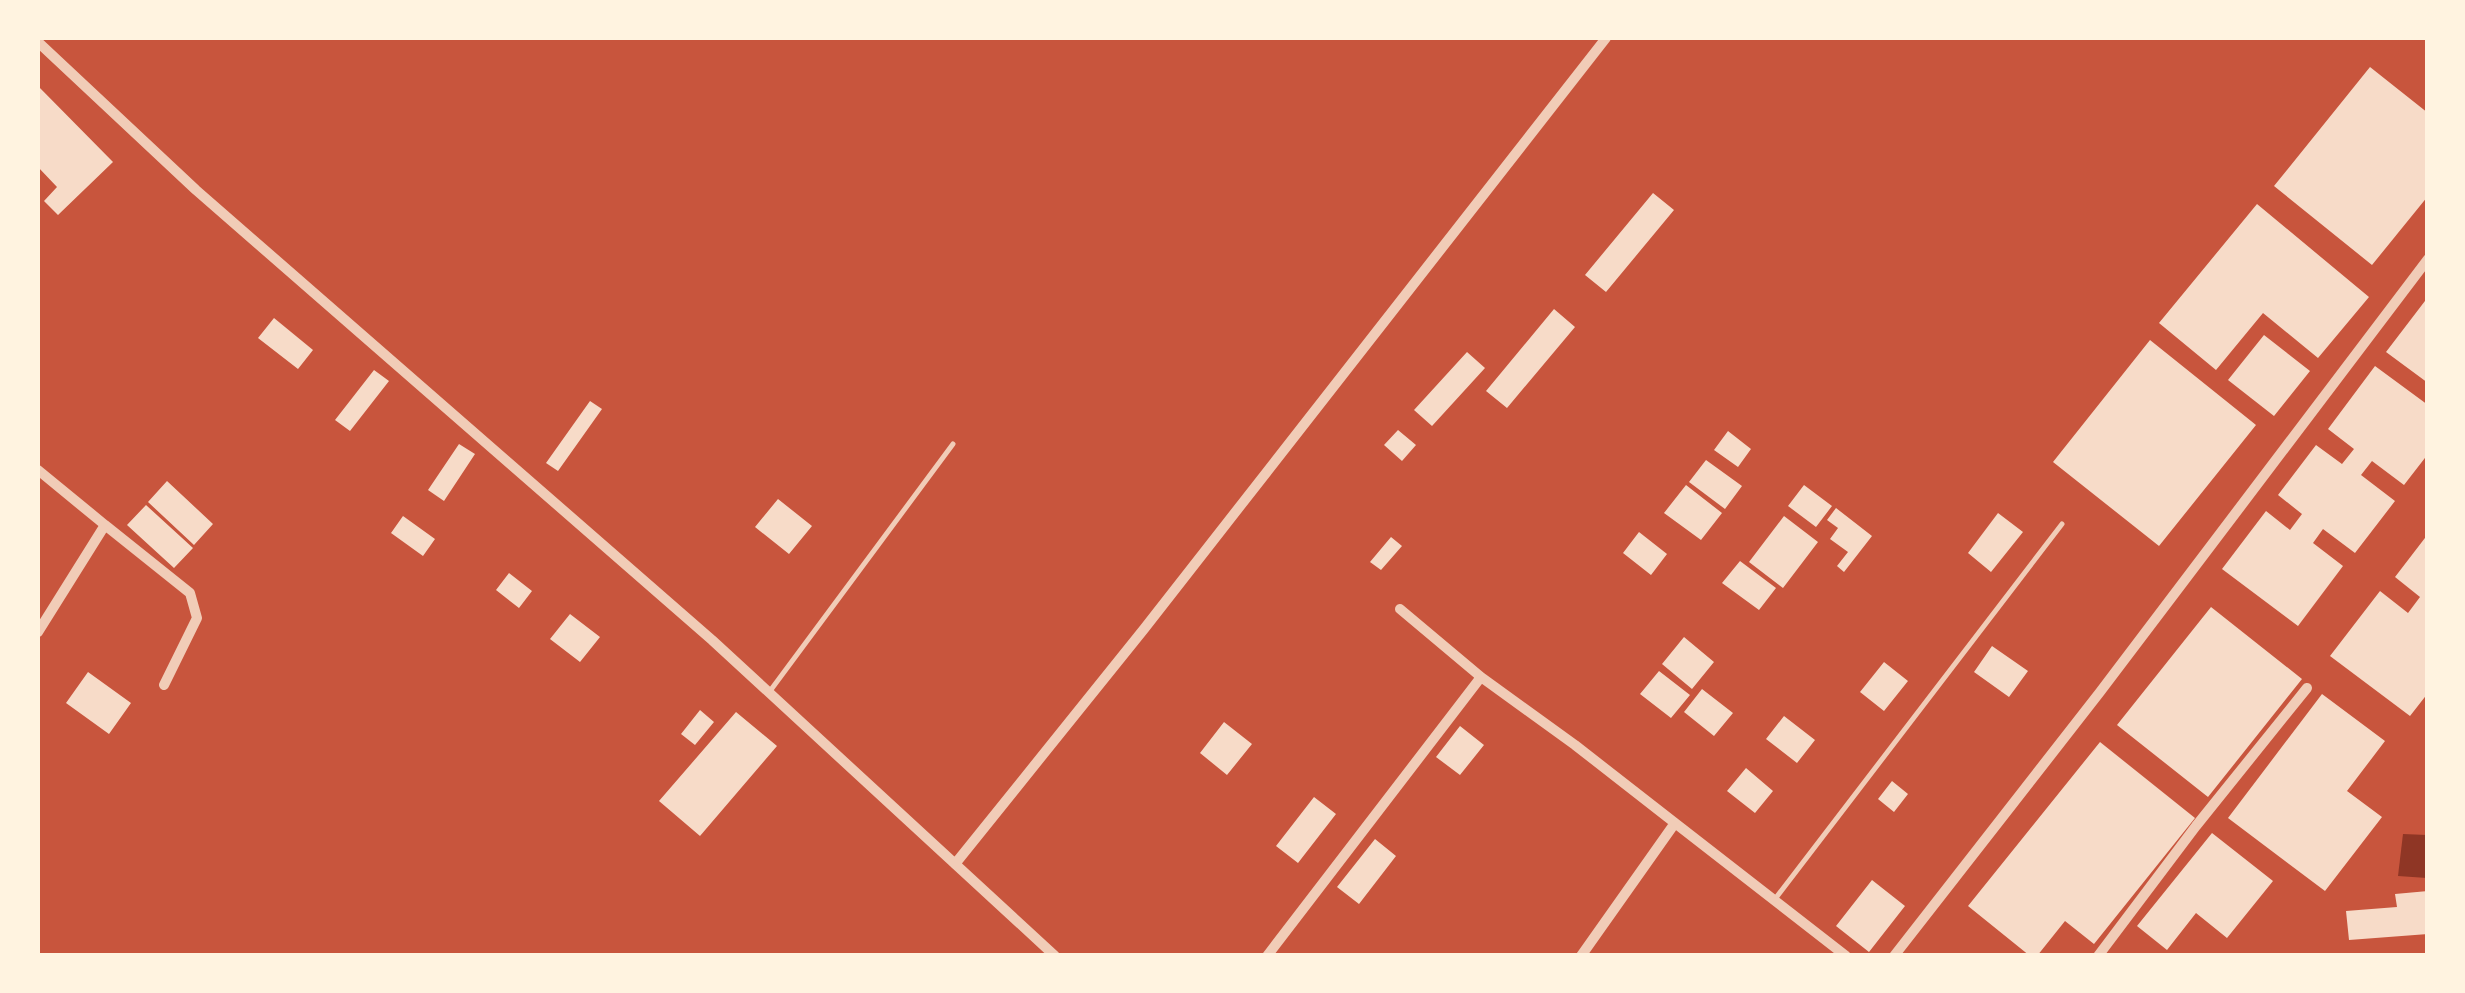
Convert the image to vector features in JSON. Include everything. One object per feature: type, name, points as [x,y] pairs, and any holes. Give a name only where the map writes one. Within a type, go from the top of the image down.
[{"type":"street","points":[[955,864],[1180,584],[1606,38]]},
{"type":"street","points":[[38,42],[196,190],[769,693],[1056,956]]},
{"type":"street","points":[[1894,956],[2428,259]]},
{"type":"street","points":[[38,470],[190,594],[198,618],[164,684]]},
{"type":"street","points":[[38,632],[104,525]]},
{"type":"street","points":[[1400,608],[1482,677],[1846,956]]},
{"type":"street","points":[[1267,956],[1482,677]]},
{"type":"street","points":[[2098,956],[2196,826],[2308,688]]},
{"type":"street","points":[[1581,956],[1674,823]]},
{"type":"lane","points":[[769,693],[953,444]]},
{"type":"lane","points":[[1774,901],[2062,524]]},
{"type":"shaded area","points":[[2403,834],[2427,835],[2427,878],[2398,876]]},
{"type":"building","points":[[2370,67],[2428,113],[2428,196],[2372,265],[2274,186]]},
{"type":"building","points":[[38,86],[113,162],[58,215],[44,201],[57,187],[38,167]]},
{"type":"building","points":[[1653,193],[1674,210],[1606,292],[1585,275]]},
{"type":"building","points":[[2257,204],[2369,297],[2318,358],[2263,313],[2216,370],[2159,323]]},
{"type":"building","points":[[2428,297],[2428,383],[2386,352]]},
{"type":"building","points":[[1554,309],[1575,327],[1507,408],[1486,391]]},
{"type":"building","points":[[274,318],[313,350],[298,369],[258,338]]},
{"type":"building","points":[[2264,335],[2310,371],[2274,416],[2228,380]]},
{"type":"building","points":[[2150,340],[2256,425],[2159,546],[2053,462]]},
{"type":"building","points":[[1467,352],[1485,368],[1432,426],[1414,410]]},
{"type":"building","points":[[2375,366],[2428,405],[2428,454],[2404,485],[2372,461],[2361,475],[2395,501],[2355,553],[2323,529],[2313,543],[2343,566],[2298,626],[2222,569],[2266,511],[2290,530],[2302,514],[2278,495],[2316,445],[2342,464],[2354,449],[2328,429]]},
{"type":"building","points":[[374,370],[389,381],[350,431],[335,420]]},
{"type":"building","points":[[590,401],[602,409],[558,471],[546,463]]},
{"type":"building","points":[[1398,430],[1416,445],[1402,461],[1384,445]]},
{"type":"building","points":[[1728,431],[1751,449],[1738,467],[1714,450]]},
{"type":"building","points":[[459,444],[475,454],[444,501],[428,490]]},
{"type":"building","points":[[1706,460],[1742,486],[1725,509],[1689,482]]},
{"type":"building","points":[[167,481],[213,524],[194,545],[148,502]]},
{"type":"building","points":[[1686,485],[1722,513],[1701,540],[1664,513]]},
{"type":"building","points":[[1804,485],[1832,506],[1816,527],[1788,506]]},
{"type":"building","points":[[778,499],[812,526],[789,554],[755,527]]},
{"type":"building","points":[[146,505],[193,548],[174,568],[127,525]]},
{"type":"building","points":[[1836,508],[1872,536],[1844,572],[1837,566],[1848,552],[1830,539],[1838,528],[1827,520]]},
{"type":"building","points":[[1998,513],[2023,532],[1991,572],[1968,553]]},
{"type":"building","points":[[403,516],[435,539],[423,556],[391,533]]},
{"type":"building","points":[[1784,516],[1818,542],[1783,588],[1749,562]]},
{"type":"building","points":[[1639,532],[1667,554],[1651,575],[1623,553]]},
{"type":"building","points":[[2428,534],[2428,693],[2410,716],[2330,656],[2380,591],[2408,613],[2420,597],[2395,577]]},
{"type":"building","points":[[1391,537],[1402,546],[1381,570],[1370,562]]},
{"type":"building","points":[[1740,561],[1776,588],[1759,610],[1722,583]]},
{"type":"building","points":[[509,573],[532,591],[519,608],[496,590]]},
{"type":"building","points":[[2211,607],[2302,679],[2208,797],[2117,725]]},
{"type":"building","points":[[570,614],[600,637],[580,662],[550,639]]},
{"type":"building","points":[[1684,637],[1714,662],[1692,689],[1662,664]]},
{"type":"building","points":[[1992,646],[2028,671],[2009,697],[1974,672]]},
{"type":"building","points":[[1884,662],[1908,681],[1884,711],[1860,692]]},
{"type":"building","points":[[1659,671],[1690,695],[1671,718],[1640,694]]},
{"type":"building","points":[[88,672],[131,703],[109,734],[66,703]]},
{"type":"building","points":[[1702,689],[1733,713],[1714,736],[1684,712]]},
{"type":"building","points":[[2322,694],[2385,741],[2347,791],[2382,817],[2325,891],[2228,818]]},
{"type":"building","points":[[700,710],[714,722],[695,745],[681,734]]},
{"type":"building","points":[[736,712],[777,746],[700,836],[659,801]]},
{"type":"building","points":[[1784,716],[1815,740],[1797,763],[1766,739]]},
{"type":"building","points":[[1224,722],[1252,744],[1227,775],[1200,753]]},
{"type":"building","points":[[1460,726],[1484,745],[1460,775],[1436,757]]},
{"type":"building","points":[[2100,742],[2195,818],[2094,944],[2065,921],[2037,956],[2030,956],[1968,906]]},
{"type":"building","points":[[1746,768],[1773,791],[1755,813],[1727,791]]},
{"type":"building","points":[[1892,781],[1908,794],[1894,812],[1878,799]]},
{"type":"building","points":[[1314,797],[1336,814],[1298,863],[1276,846]]},
{"type":"building","points":[[2212,833],[2273,881],[2227,938],[2196,913],[2167,950],[2137,926]]},
{"type":"building","points":[[1375,839],[1396,856],[1359,904],[1337,887]]},
{"type":"building","points":[[1872,880],[1905,906],[1869,952],[1836,926]]},
{"type":"building","points":[[2428,891],[2428,934],[2349,940],[2346,911],[2397,907],[2395,894]]}]
